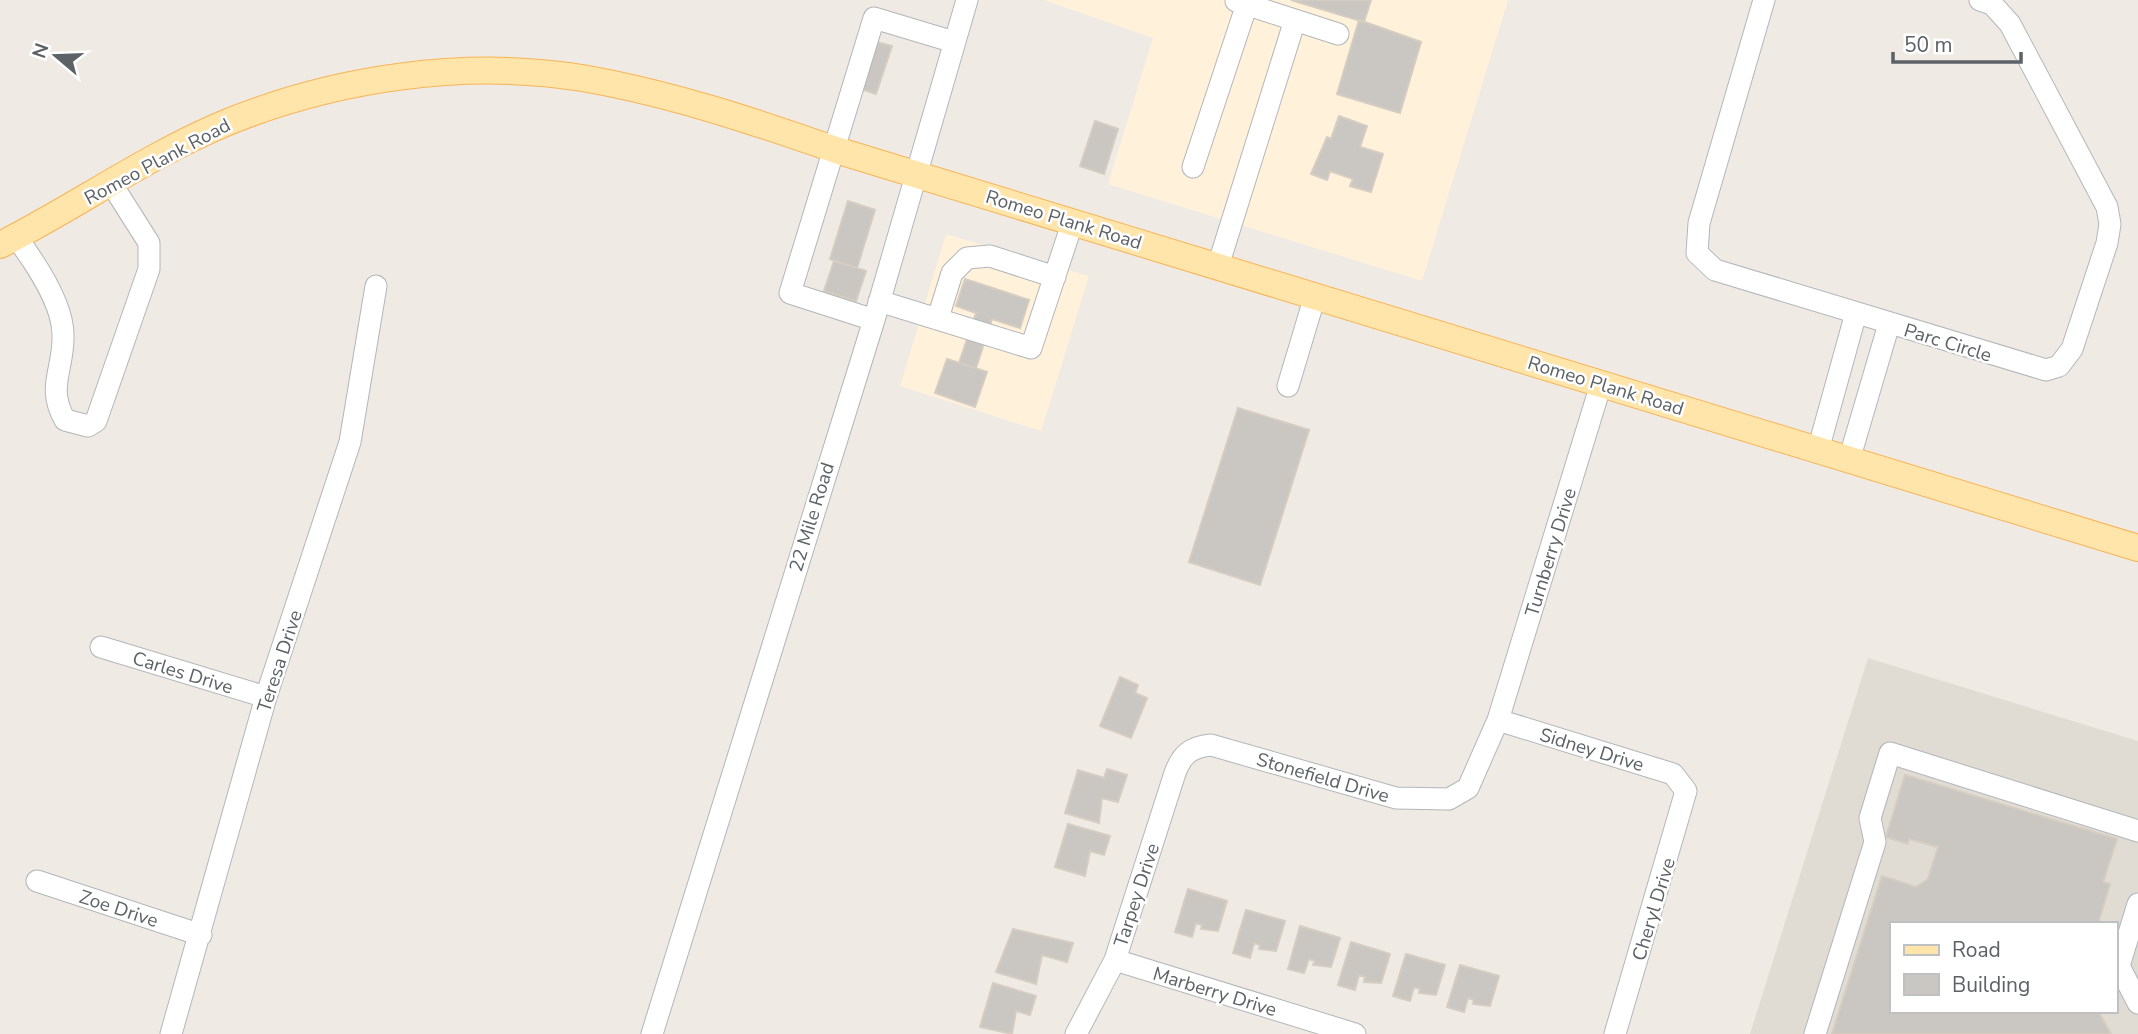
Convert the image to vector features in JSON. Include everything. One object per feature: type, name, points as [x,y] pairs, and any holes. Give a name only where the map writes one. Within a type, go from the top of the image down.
[{"type":"main road","name":"Romeo Plank Road","points":[[8,241],[193,138],[284,103],[375,82],[477,72],[537,73],[608,83],[742,117],[836,150],[2138,548]]},
{"type":"street","name":"22 Mile Road","points":[[652,1034],[877,311],[967,0]]},
{"type":"street","name":"Parc Circle","points":[[1764,0],[1699,223],[1697,253],[1715,270],[2035,369],[2046,370],[2059,366],[2071,349],[2107,243],[2110,224],[2107,207],[2010,24],[1992,4],[1980,0]]},
{"type":"street","points":[[1193,167],[1240,2],[1338,34]]},
{"type":"street","points":[[954,42],[874,19],[790,293],[877,311],[938,318],[1031,348],[1073,222]]},
{"type":"street","points":[[1218,266],[1295,20]]},
{"type":"street","points":[[8,241],[37,264],[61,319],[64,334],[54,395],[57,406],[65,420],[88,426],[96,421],[149,269],[149,243],[111,183]]},
{"type":"street","points":[[938,318],[952,273],[967,258],[989,256],[1055,277]]},
{"type":"street","name":"Teresa Drive","points":[[171,1034],[266,697],[350,442],[376,286]]},
{"type":"street","points":[[1288,386],[1315,296]]},
{"type":"street","points":[[1818,450],[1856,313]]},
{"type":"street","points":[[1849,460],[1889,324]]},
{"type":"street","name":"Turnberry Drive","points":[[1498,720],[1601,384]]},
{"type":"street","name":"Carles Drive","points":[[101,648],[266,697]]},
{"type":"street","name":"Stonefield Drive","points":[[1187,752],[1196,746],[1210,745],[1371,793],[1396,798],[1437,800],[1460,795],[1468,788],[1498,720]]},
{"type":"street","name":"Sidney Drive","points":[[1498,720],[1662,771],[1683,784]]},
{"type":"street","name":"Tarpey Drive","points":[[1076,1034],[1115,960],[1175,772],[1187,752]]},
{"type":"street","points":[[1815,1034],[1875,842],[1870,818],[1890,753],[2138,831]]},
{"type":"street","name":"Cheryl Drive","points":[[1615,1034],[1685,800],[1683,784]]},
{"type":"street","name":"Zoe Drive","points":[[37,881],[201,935]]},
{"type":"street","points":[[2138,904],[2119,966],[2138,1003]]},
{"type":"street","name":"Marberry Drive","points":[[1115,960],[1355,1034]]},
{"type":"shaded area","points":[[1044,0],[1508,0],[1422,281],[1108,184],[1153,38]]},
{"type":"shaded area","points":[[946,234],[1089,276],[1041,431],[900,386]]},
{"type":"shaded area","points":[[1868,658],[2138,741],[2138,1034],[1750,1034]]},
{"type":"building","points":[[1291,0],[1371,0],[1364,22]]},
{"type":"building","points":[[1359,20],[1421,42],[1400,113],[1337,94]]},
{"type":"building","points":[[877,42],[892,46],[876,94],[861,89]]},
{"type":"building","points":[[1339,116],[1367,126],[1360,147],[1383,154],[1371,192],[1350,186],[1353,179],[1330,171],[1327,180],[1311,174],[1327,137],[1331,139]]},
{"type":"building","points":[[1095,121],[1118,129],[1104,174],[1080,166]]},
{"type":"building","points":[[848,201],[875,210],[857,268],[830,259]]},
{"type":"building","points":[[834,261],[866,271],[856,301],[824,291]]},
{"type":"building","points":[[965,279],[1029,300],[1020,328],[992,319],[976,368],[959,363],[976,313],[956,306]]},
{"type":"building","points":[[947,359],[987,372],[975,407],[935,393]]},
{"type":"building","points":[[1238,408],[1309,430],[1260,585],[1189,562]]},
{"type":"building","points":[[1120,677],[1138,685],[1135,693],[1147,698],[1131,738],[1100,726]]},
{"type":"building","points":[[1107,769],[1127,775],[1118,802],[1102,798],[1099,823],[1065,813],[1078,770],[1104,778]]},
{"type":"building","points":[[1905,775],[2117,839],[2103,882],[2110,884],[2099,922],[1890,922],[1890,1013],[2099,1013],[2111,1034],[1832,1034],[1882,876],[1916,887],[1928,879],[1938,847],[1909,839],[1908,844],[1886,837]]},
{"type":"building","points":[[1068,824],[1110,836],[1104,855],[1090,851],[1085,876],[1055,867]]},
{"type":"building","points":[[1188,889],[1227,901],[1218,931],[1201,929],[1202,925],[1196,923],[1192,937],[1175,932]]},
{"type":"building","points":[[1246,910],[1285,921],[1276,951],[1259,949],[1260,945],[1254,943],[1250,958],[1233,953]]},
{"type":"building","points":[[1300,926],[1340,938],[1331,967],[1313,965],[1315,961],[1309,959],[1304,973],[1288,969]]},
{"type":"building","points":[[1013,929],[1073,943],[1067,962],[1042,955],[1036,984],[996,972]]},
{"type":"building","points":[[1351,942],[1390,954],[1381,983],[1364,982],[1365,977],[1359,975],[1355,990],[1338,985]]},
{"type":"building","points":[[1406,954],[1445,965],[1436,995],[1419,993],[1420,989],[1414,987],[1410,1001],[1393,996]]},
{"type":"building","points":[[1460,965],[1499,976],[1490,1006],[1473,1004],[1474,1000],[1468,998],[1464,1012],[1447,1007]]},
{"type":"building","points":[[993,983],[1036,996],[1030,1015],[1016,1011],[1012,1034],[980,1027]]}]
